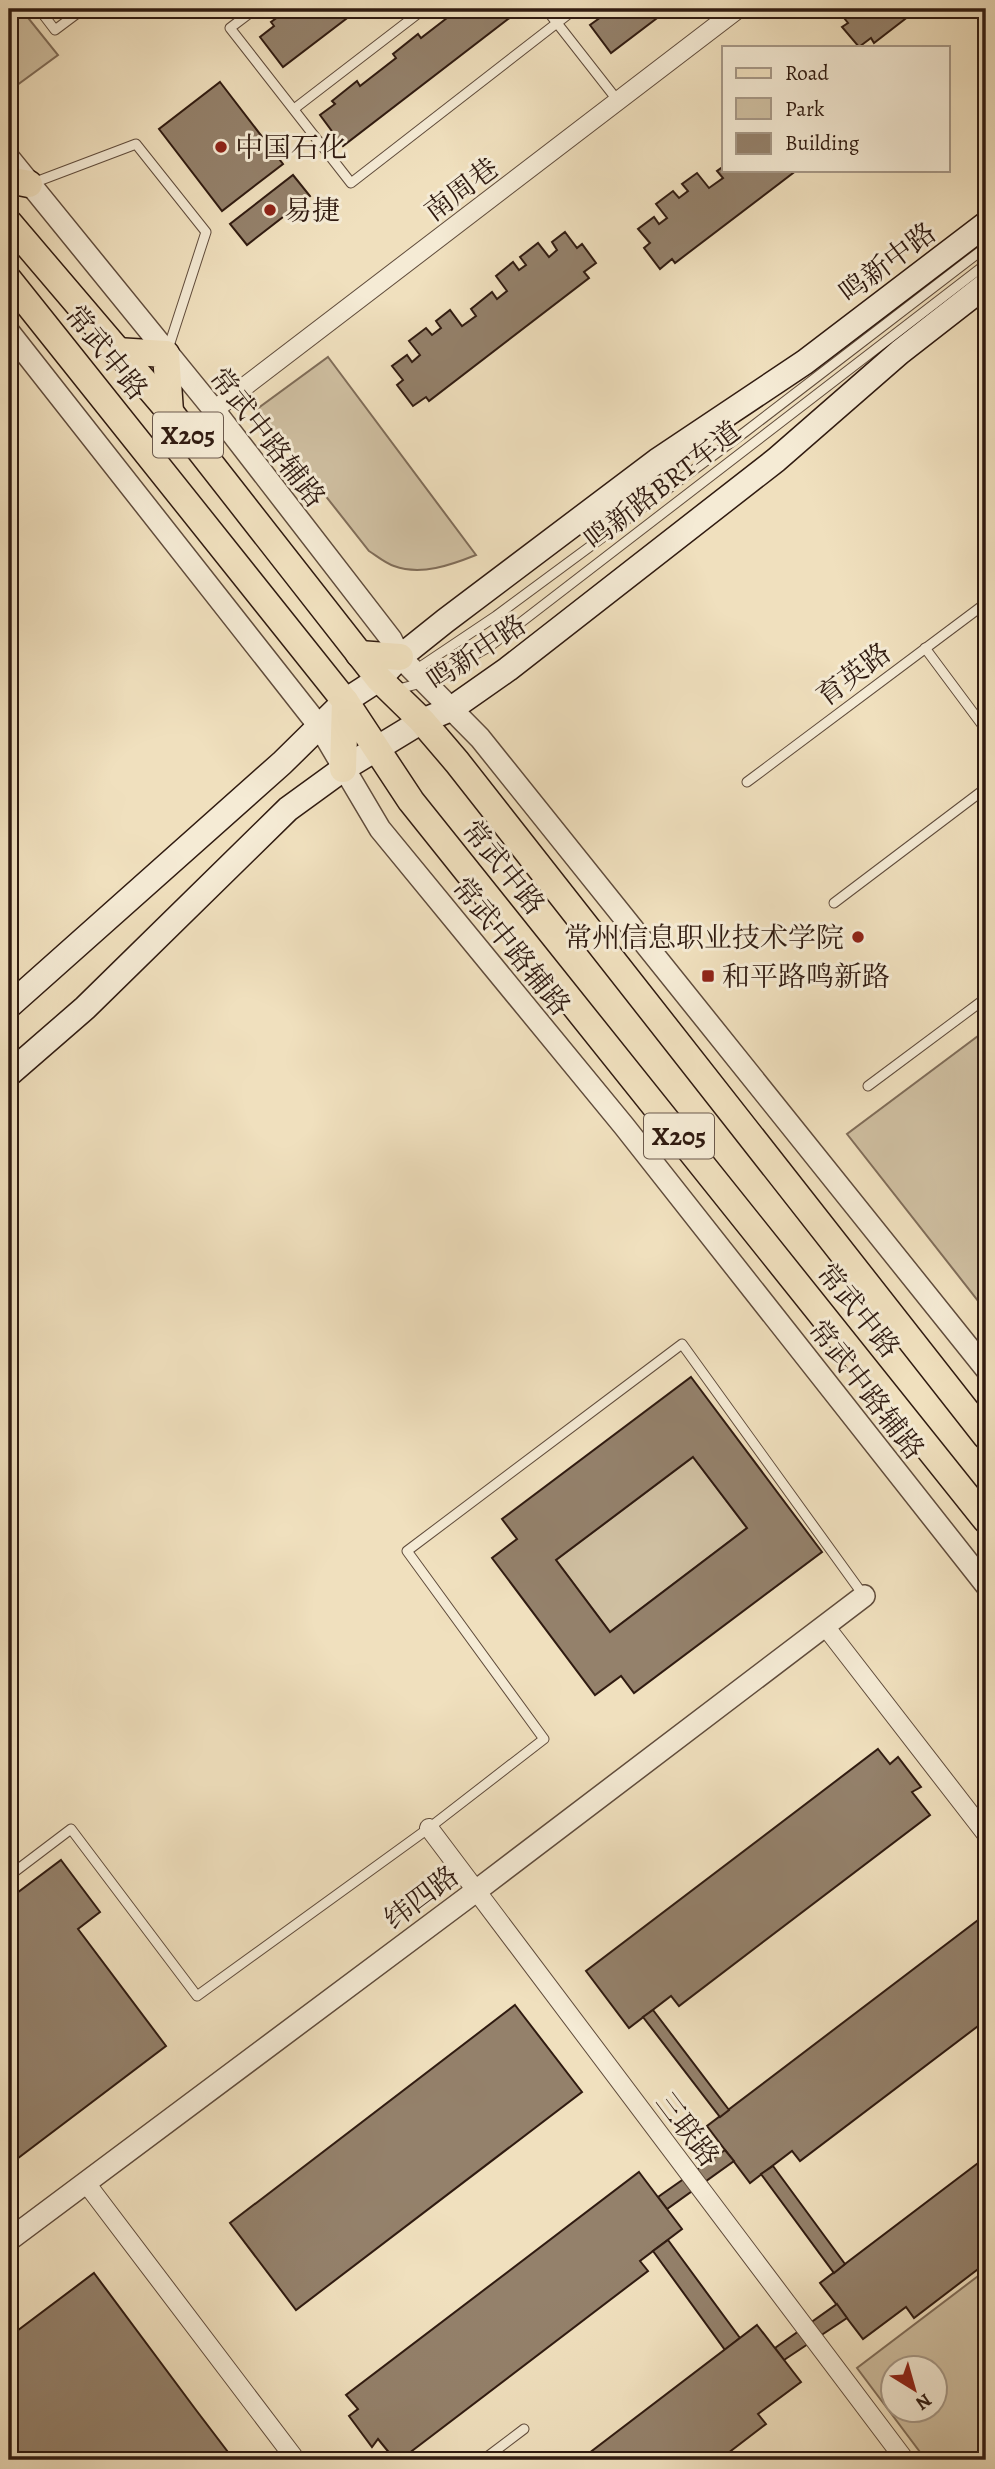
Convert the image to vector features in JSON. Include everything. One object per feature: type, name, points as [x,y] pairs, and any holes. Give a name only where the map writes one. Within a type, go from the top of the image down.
[{"type":"main road","name":"常武中路","points":[[9,223],[170,412],[359,654],[373,692],[376,749],[411,801],[986,1520]]},
{"type":"main road","name":"鸣新中路","points":[[9,1006],[282,763],[319,726],[413,670],[476,596],[657,461],[805,362],[986,223]]},
{"type":"main road","name":"常武中路","points":[[9,280],[373,692],[422,721],[986,1436]]},
{"type":"main road","name":"鸣新中路","points":[[9,1074],[85,1008],[288,809],[343,769],[422,721],[451,709],[519,661],[776,460],[900,352],[986,285]]},
{"type":"main road","points":[[116,351],[166,354],[170,412]]},
{"type":"main road","points":[[359,654],[413,670]]},
{"type":"main road","points":[[343,769],[373,692]]},
{"type":"street","name":"南周巷","points":[[214,410],[738,9]]},
{"type":"street","name":"常武中路辅路","points":[[9,158],[19,182],[214,410],[413,670],[480,738],[986,1369]]},
{"type":"street","name":"常武中路辅路","points":[[9,332],[319,726],[380,829],[624,1126],[986,1585]]},
{"type":"street","name":"纬四路","points":[[9,2239],[476,1891],[864,1596]]},
{"type":"street","points":[[825,1626],[986,1834]]},
{"type":"street","name":"三联路","points":[[429,1828],[905,2460]]},
{"type":"street","points":[[86,2183],[296,2460]]},
{"type":"lane","points":[[39,9],[55,30],[83,9]]},
{"type":"lane","points":[[255,9],[230,28],[351,183],[575,9]]},
{"type":"lane","points":[[294,109],[424,9]]},
{"type":"lane","points":[[546,9],[619,102]]},
{"type":"lane","points":[[19,182],[136,144],[206,232],[166,354]]},
{"type":"lane","name":"鸣新路BRT车道","points":[[373,692],[413,670],[496,616],[734,440],[986,247]]},
{"type":"lane","name":"鸣新路BRT车道","points":[[413,670],[489,647],[986,264]]},
{"type":"lane","name":"育英路","points":[[747,782],[986,603]]},
{"type":"lane","points":[[925,648],[986,730]]},
{"type":"lane","points":[[834,903],[986,789]]},
{"type":"lane","points":[[868,1086],[986,998]]},
{"type":"lane","points":[[9,1876],[71,1829],[197,1996],[429,1828],[544,1739],[407,1551],[682,1344],[864,1596]]},
{"type":"lane","points":[[483,2460],[524,2428]]},
{"type":"green space","points":[[9,9],[21,9],[58,55],[9,91]]},
{"type":"green space","points":[[328,357],[476,555],[446,566],[415,570],[391,565],[369,551],[257,409]]},
{"type":"green space","points":[[986,1030],[986,1311],[847,1134]]},
{"type":"green space","points":[[693,1457],[747,1528],[610,1632],[556,1560]]},
{"type":"green space","points":[[986,2270],[986,2460],[926,2460],[899,2424],[950,2424],[950,2354],[880,2354],[880,2399],[857,2368]]},
{"type":"building","points":[[289,9],[359,9],[283,67],[260,37],[274,26],[271,22]]},
{"type":"building","points":[[455,9],[512,9],[516,13],[343,146],[320,115],[335,104],[332,101],[357,81],[360,86],[396,58],[393,54],[418,34],[421,38],[456,11]]},
{"type":"building","points":[[605,9],[669,9],[611,53],[590,25],[608,12]]},
{"type":"building","points":[[837,9],[918,9],[874,43],[871,38],[860,46],[842,27],[848,23]]},
{"type":"building","name":"中国石化","points":[[220,82],[283,164],[222,211],[159,129]]},
{"type":"building","points":[[722,167],[722,172],[794,172],[675,263],[672,259],[660,269],[644,248],[650,243],[638,229],[654,217],[659,224],[667,218],[656,204],[673,191],[679,198],[688,191],[682,184],[697,173],[709,188],[723,178],[717,171]]},
{"type":"building","name":"易捷","points":[[293,175],[310,196],[247,245],[230,224]]},
{"type":"building","points":[[565,232],[577,248],[582,244],[596,263],[584,272],[589,278],[429,401],[426,397],[413,406],[397,385],[403,380],[392,366],[407,355],[412,362],[420,355],[409,341],[426,328],[432,335],[441,328],[436,321],[450,310],[462,326],[476,316],[471,309],[492,292],[497,299],[507,291],[496,276],[513,262],[519,270],[526,265],[520,257],[538,243],[549,257],[557,250],[552,242]]},
{"type":"building","points":[[691,1377],[822,1552],[634,1693],[621,1676],[595,1695],[492,1558],[517,1539],[502,1519]],"holes":[[[693,1457],[747,1528],[610,1632],[556,1560]]]},
{"type":"building","points":[[878,1749],[890,1764],[898,1757],[921,1787],[912,1792],[930,1815],[679,2006],[671,1996],[629,2028],[586,1971]]},
{"type":"building","points":[[61,1860],[100,1912],[78,1929],[166,2046],[9,2165],[9,1899]]},
{"type":"building","points":[[986,1914],[986,2020],[800,2161],[792,2151],[750,2183],[707,2126]]},
{"type":"building","points":[[515,2005],[582,2092],[296,2310],[230,2223]]},
{"type":"building","points":[[653,2010],[729,2110],[720,2117],[643,2017]]},
{"type":"building","points":[[725,2150],[734,2161],[667,2209],[658,2197]]},
{"type":"building","points":[[986,2157],[986,2263],[914,2318],[906,2307],[863,2339],[820,2283]]},
{"type":"building","points":[[773,2166],[845,2264],[834,2273],[761,2174]]},
{"type":"building","points":[[639,2172],[682,2229],[640,2261],[648,2271],[400,2460],[395,2460],[378,2439],[372,2447],[349,2416],[358,2409],[346,2395]]},
{"type":"building","points":[[668,2240],[740,2338],[725,2350],[653,2251]]},
{"type":"building","points":[[94,2273],[234,2460],[9,2460],[9,2337]]},
{"type":"building","points":[[837,2304],[847,2318],[784,2360],[775,2348]]},
{"type":"building","points":[[757,2325],[801,2382],[758,2414],[766,2424],[719,2460],[580,2460]]},
{"type":"place","name":"中国石化","points":[[221,147]]},
{"type":"place","name":"易捷","points":[[270,210]]},
{"type":"place","name":"常州信息职业技术学院","points":[[858,937]]},
{"type":"place","name":"和平路鸣新路","points":[[708,976]]}]
